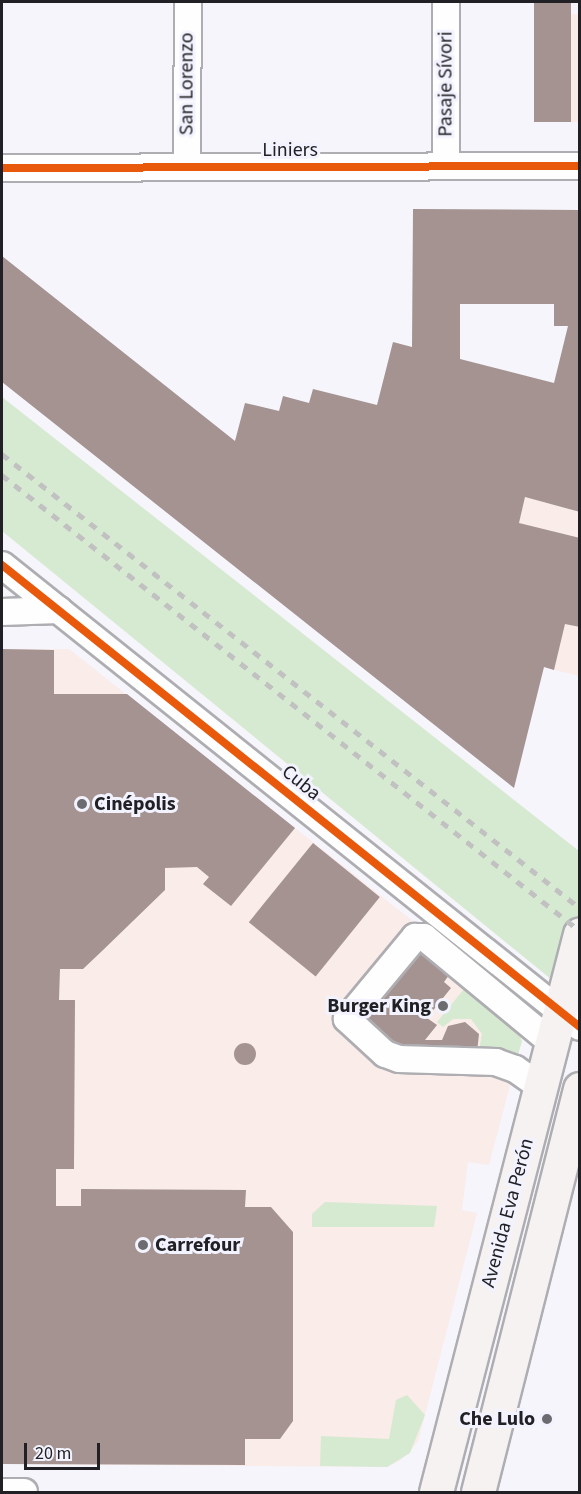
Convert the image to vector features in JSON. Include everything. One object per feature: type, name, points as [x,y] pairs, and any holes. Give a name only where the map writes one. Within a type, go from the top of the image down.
[{"type":"main road","name":"Avenida Eva Perón","points":[[436,1492],[552,1043],[570,1019],[579,934]]},
{"type":"main road","name":"Avenida Eva Perón","points":[[478,1492],[579,1089]]},
{"type":"street","name":"San Lorenzo","points":[[187,167],[188,2]]},
{"type":"street","name":"Pasaje Sívori","points":[[446,2],[446,166]]},
{"type":"street","name":"Liniers","points":[[2,168],[579,166]]},
{"type":"street","name":"Cuba","points":[[2,564],[570,1019]]},
{"type":"street","points":[[2,612],[59,610]]},
{"type":"street","points":[[541,1087],[515,1069],[496,1062],[399,1059],[385,1054],[347,1019],[416,937],[424,937],[552,1043]]},
{"type":"street","points":[[2,1492],[24,1492]]},
{"type":"shaded area","points":[[571,14],[579,14],[579,122],[571,122]]},
{"type":"shaded area","points":[[525,497],[579,512],[579,676],[487,653]]},
{"type":"shaded area","points":[[2,649],[69,649],[529,1013],[489,1165],[468,1162],[462,1210],[477,1213],[418,1442],[401,1460],[387,1467],[2,1464]]},
{"type":"green space","points":[[2,397],[579,851],[579,1002],[2,531]]},
{"type":"green space","points":[[469,983],[509,1016],[522,1041],[516,1062],[478,1056],[482,1034],[471,1019],[453,1019],[443,1027],[437,1022]]},
{"type":"green space","points":[[325,1202],[437,1206],[434,1227],[312,1227],[312,1214]]},
{"type":"green space","points":[[407,1395],[425,1415],[410,1453],[387,1467],[320,1466],[321,1436],[389,1439],[396,1400]]},
{"type":"building","points":[[534,2],[571,2],[571,122],[534,122]]},
{"type":"building","points":[[413,209],[580,210],[580,512],[525,497],[519,523],[580,538],[580,627],[565,624],[554,670],[544,667],[514,788],[2,382],[2,256],[235,441],[245,403],[279,411],[283,396],[309,403],[313,389],[377,405],[393,342],[412,347]],"holes":[[[460,304],[554,304],[554,326],[568,326],[554,383],[460,359]]]},
{"type":"building","points":[[2,649],[54,650],[54,694],[127,694],[295,828],[231,906],[203,884],[209,877],[197,867],[165,868],[165,890],[102,951],[83,969],[60,969],[59,1000],[75,1000],[74,1169],[56,1169],[56,1206],[81,1206],[81,1189],[246,1190],[245,1207],[271,1207],[293,1232],[293,1421],[280,1439],[245,1439],[245,1465],[2,1464]]},
{"type":"building","points":[[313,843],[380,897],[316,976],[249,922]]},
{"type":"building","points":[[422,948],[452,971],[444,982],[451,988],[427,1018],[437,1025],[425,1040],[442,1040],[448,1026],[465,1022],[479,1034],[477,1052],[413,1056],[364,1018]]},
{"type":"building","points":[[245,1043],[253,1046],[256,1054],[253,1062],[245,1065],[237,1062],[234,1054],[237,1046]]},
{"type":"railway","points":[[2,454],[580,908]]},
{"type":"railway","points":[[2,475],[580,931]]},
{"type":"cycle path","points":[[2,168],[580,166]]},
{"type":"cycle path","points":[[2,565],[580,1027]]},
{"type":"place","name":"Cinépolis","points":[[82,804]]},
{"type":"place","name":"Burger King","points":[[443,1006]]},
{"type":"place","name":"Carrefour","points":[[143,1245]]},
{"type":"place","name":"Che Lulo","points":[[547,1419]]}]
